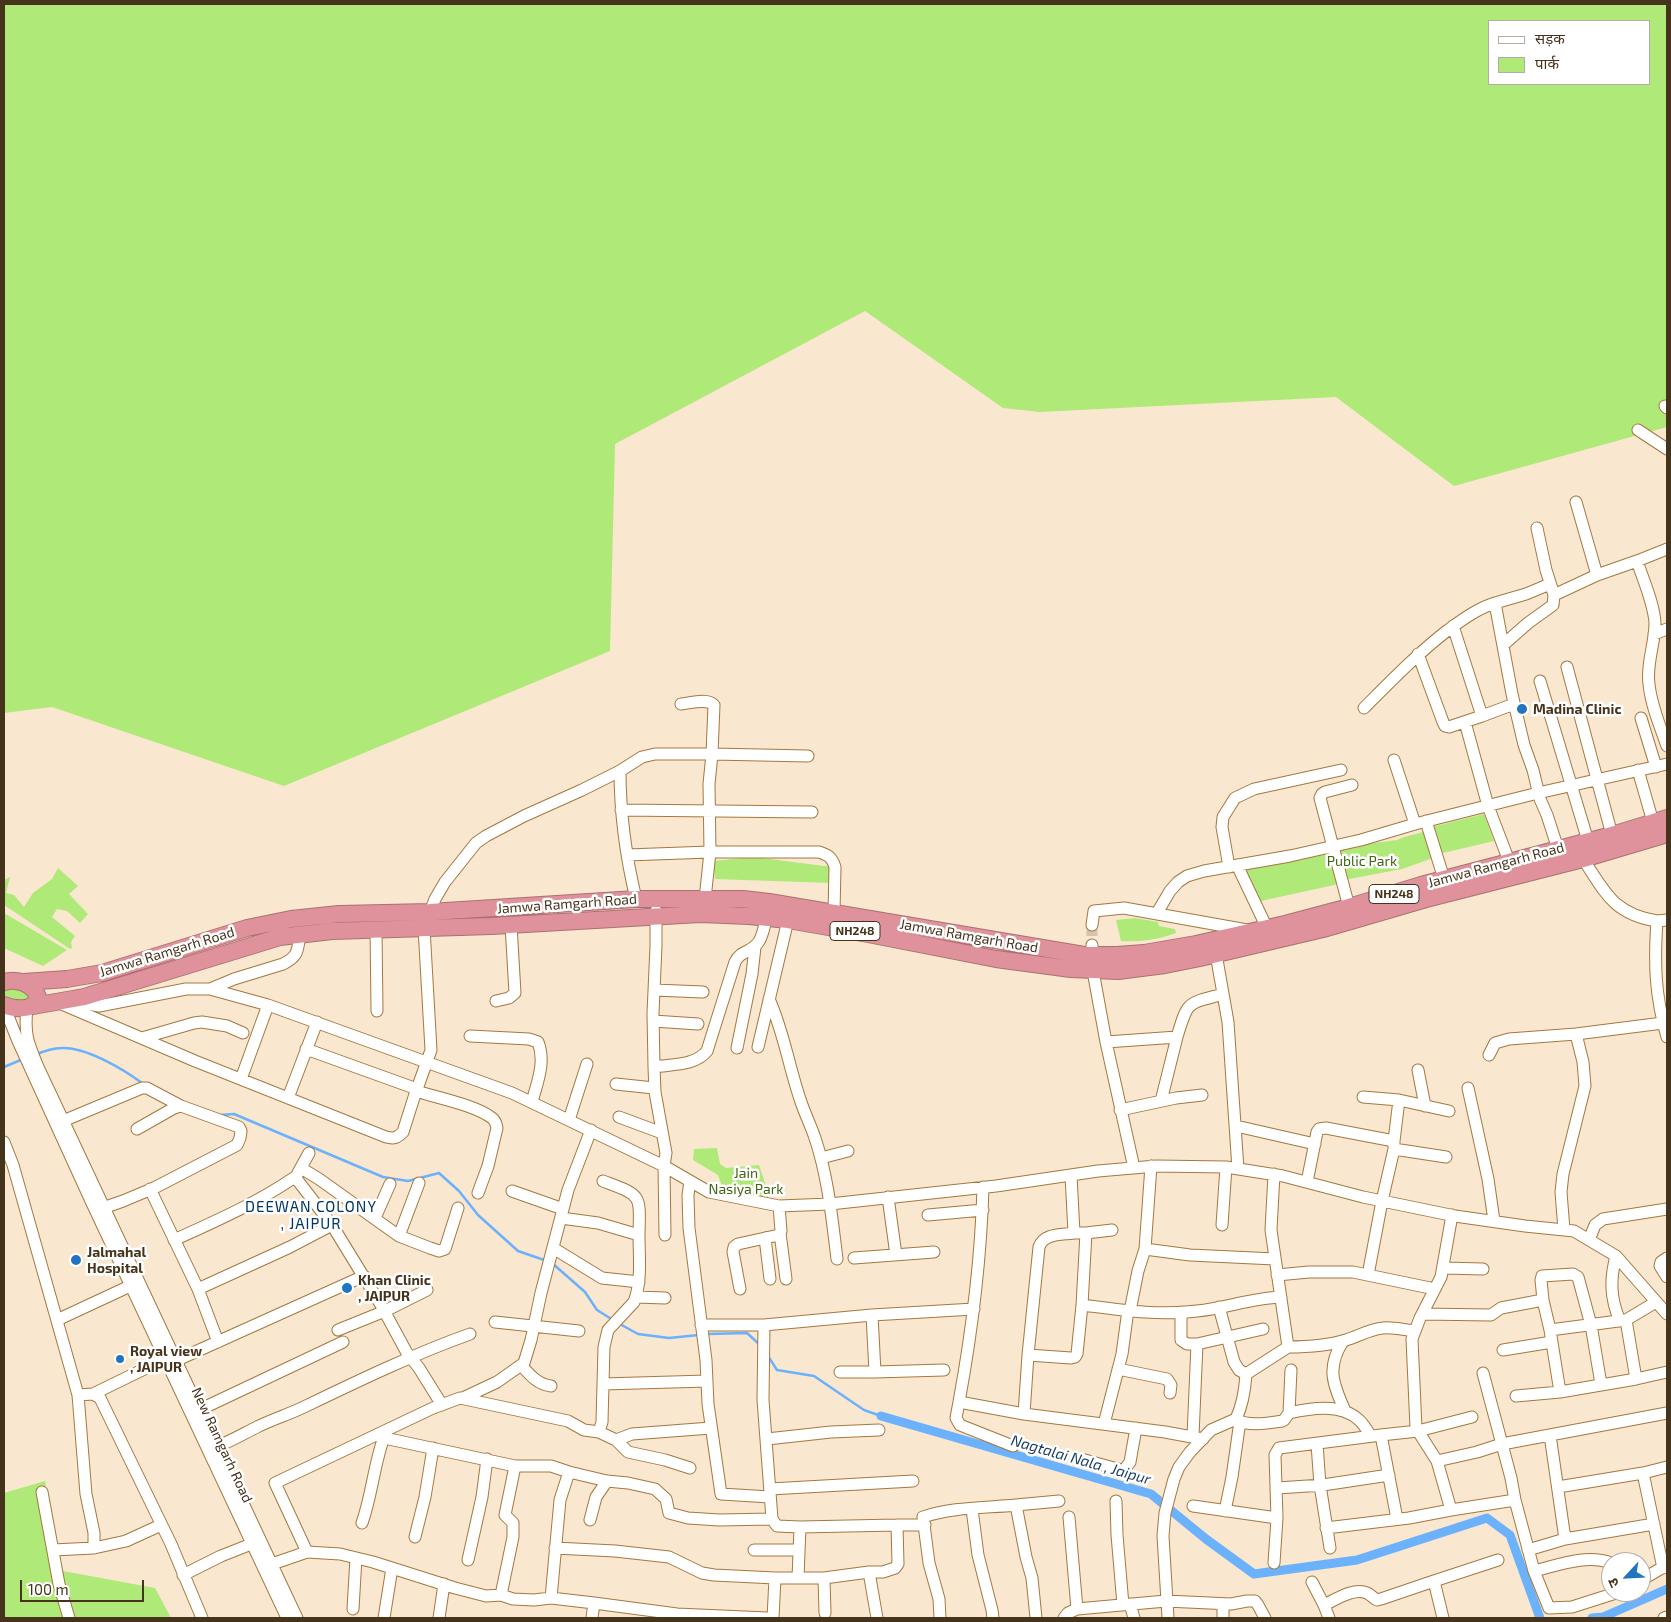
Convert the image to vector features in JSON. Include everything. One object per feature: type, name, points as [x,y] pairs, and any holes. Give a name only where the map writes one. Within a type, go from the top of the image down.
[{"type":"highway","name":"Jamwa Ramgarh Road","points":[[10,981],[67,979],[102,973],[224,934],[267,923],[339,914],[430,912],[636,899],[656,907],[700,914],[767,917],[788,920],[996,959],[1092,957],[1144,953],[1261,930],[1349,908],[1444,879],[1612,835],[1660,820]]},
{"type":"highway","name":"Jamwa Ramgarh Road","points":[[30,1007],[75,998],[144,979],[265,940],[332,931],[510,925],[705,899],[769,902],[1092,957],[1136,969],[1216,954],[1323,928],[1667,834]]},
{"type":"highway","name":"NH248","points":[[4,1006],[30,1007],[37,1002],[38,997],[34,990],[10,981]]},
{"type":"street","points":[[1638,430],[1667,449]]},
{"type":"street","points":[[1576,502],[1597,575]]},
{"type":"street","points":[[1503,644],[1553,605],[1552,590],[1537,528]]},
{"type":"street","points":[[1364,708],[1418,654],[1453,626],[1486,606],[1526,594],[1552,590],[1667,549]]},
{"type":"street","points":[[1637,561],[1655,622],[1648,678],[1649,686],[1653,705],[1667,746]]},
{"type":"street","points":[[1494,603],[1514,704],[1538,793],[1558,849]]},
{"type":"street","points":[[1453,626],[1482,716]]},
{"type":"street","points":[[1654,634],[1667,629]]},
{"type":"street","points":[[1418,654],[1445,726],[1449,727],[1465,722],[1514,704]]},
{"type":"street","points":[[1567,667],[1612,835]]},
{"type":"street","points":[[1540,681],[1588,841]]},
{"type":"street","points":[[681,704],[708,702],[714,705],[709,784],[710,852],[705,899]]},
{"type":"street","points":[[1157,913],[1170,891],[1187,876],[1361,840],[1538,793],[1662,766],[1641,718]]},
{"type":"street","points":[[1465,722],[1488,806],[1509,861]]},
{"type":"street","points":[[430,912],[445,882],[476,843],[524,816],[620,771],[642,757],[655,754],[808,756]]},
{"type":"street","points":[[1394,760],[1444,879]]},
{"type":"street","points":[[1261,930],[1233,866],[1222,827],[1223,817],[1235,798],[1254,789],[1341,770]]},
{"type":"street","points":[[1638,770],[1660,820]]},
{"type":"street","points":[[620,771],[621,810],[627,855],[636,899]]},
{"type":"street","points":[[1349,908],[1320,798],[1325,792],[1352,785]]},
{"type":"street","points":[[621,810],[812,812]]},
{"type":"street","points":[[627,855],[710,852],[819,852],[828,854],[833,860],[836,874],[834,913]]},
{"type":"street","points":[[1583,858],[1607,895],[1616,905],[1628,914],[1644,919],[1662,921],[1654,957],[1657,992],[1667,1037]]},
{"type":"street","points":[[656,907],[653,1022],[654,1088],[666,1152],[664,1166],[665,1235]]},
{"type":"street","points":[[1092,926],[1094,911],[1124,908],[1261,930]]},
{"type":"street","points":[[654,1067],[691,1061],[699,1059],[704,1055],[739,956],[755,947],[759,942],[767,917]]},
{"type":"street","points":[[758,1047],[788,920]]},
{"type":"street","points":[[496,1000],[509,998],[515,993],[510,925]]},
{"type":"street","points":[[56,1002],[358,1127],[393,1138],[398,1137],[403,1132],[431,1050],[424,928]]},
{"type":"street","points":[[376,929],[378,1011]]},
{"type":"street","points":[[210,989],[229,980],[292,960],[297,954],[300,935]]},
{"type":"street","points":[[737,1048],[752,974],[755,947]]},
{"type":"street","points":[[1216,954],[1228,1022],[1238,1169]]},
{"type":"street","points":[[1092,957],[1106,1042],[1134,1168]]},
{"type":"street","points":[[75,998],[83,1003],[99,1006],[186,989],[210,989],[268,1005],[512,1093],[664,1166],[709,1192],[779,1206],[830,1204],[984,1188],[1071,1175],[1151,1166],[1226,1167],[1274,1174],[1382,1201],[1452,1215],[1574,1231],[1616,1256],[1667,1314]]},
{"type":"street","points":[[654,990],[704,992]]},
{"type":"street","points":[[1161,1100],[1185,1010],[1194,1002],[1223,994]]},
{"type":"street","points":[[769,999],[780,1026],[801,1102],[821,1158],[838,1259]]},
{"type":"street","points":[[240,1079],[268,1005]]},
{"type":"street","points":[[4,1006],[34,1067]]},
{"type":"street","points":[[22,1040],[25,1021],[30,1007]]},
{"type":"street","points":[[1489,1055],[1496,1043],[1509,1039],[1576,1034],[1664,1018]]},
{"type":"street","points":[[142,1038],[202,1022],[227,1026],[243,1032]]},
{"type":"street","points":[[288,1098],[317,1022]]},
{"type":"street","points":[[653,1022],[698,1024]]},
{"type":"street","points":[[1564,1230],[1561,1192],[1563,1174],[1585,1086],[1583,1062],[1576,1034]]},
{"type":"street","points":[[470,1036],[529,1039],[538,1042],[541,1058],[540,1069],[532,1102]]},
{"type":"street","points":[[1106,1042],[1177,1037]]},
{"type":"street","points":[[306,1049],[477,1110],[493,1118],[497,1128],[488,1166],[478,1193]]},
{"type":"street","points":[[569,1120],[587,1064]]},
{"type":"street","name":"New Ramgarh Road","points":[[34,1067],[63,1121],[104,1208],[256,1542],[272,1564],[297,1618]]},
{"type":"street","name":"New Ramgarh Road","points":[[34,1067],[130,1286],[199,1410],[216,1447],[287,1618]]},
{"type":"street","points":[[1418,1070],[1425,1106]]},
{"type":"street","points":[[616,1084],[654,1088]]},
{"type":"street","points":[[63,1121],[142,1088],[147,1088],[181,1106],[239,1127],[240,1138],[237,1145],[150,1189],[104,1208]]},
{"type":"street","points":[[1468,1088],[1488,1179],[1494,1222]]},
{"type":"street","points":[[1120,1110],[1161,1100],[1202,1095]]},
{"type":"street","points":[[1363,1097],[1399,1100],[1449,1111]]},
{"type":"street","points":[[1368,1275],[1394,1145],[1399,1100]]},
{"type":"street","points":[[137,1129],[181,1106]]},
{"type":"street","points":[[619,1117],[662,1133]]},
{"type":"street","points":[[1236,1126],[1315,1144]]},
{"type":"street","points":[[1307,1182],[1319,1129],[1326,1128],[1446,1157]]},
{"type":"street","points":[[307,1552],[276,1483],[382,1436],[442,1405],[463,1398],[497,1382],[524,1363],[568,1190],[592,1130]]},
{"type":"street","points":[[4,1142],[13,1165],[78,1395],[86,1494],[94,1533],[94,1548]]},
{"type":"street","points":[[821,1158],[848,1151]]},
{"type":"street","points":[[174,1240],[233,1213],[280,1187],[298,1172],[309,1153]]},
{"type":"street","points":[[1104,1424],[1144,1249],[1151,1166]]},
{"type":"street","points":[[1222,1225],[1226,1167]]},
{"type":"street","points":[[298,1172],[375,1218],[400,1236],[430,1248],[442,1250],[446,1246],[458,1208]]},
{"type":"street","points":[[298,1172],[385,1311],[406,1353],[412,1358],[442,1405]]},
{"type":"street","points":[[1274,1174],[1271,1230],[1288,1347]]},
{"type":"street","points":[[1071,1175],[1074,1233]]},
{"type":"street","points":[[599,1432],[602,1422],[604,1347],[608,1330],[634,1302],[639,1282],[640,1206],[638,1199],[630,1192],[603,1181]]},
{"type":"street","points":[[690,1181],[688,1195],[689,1228],[702,1330],[711,1428],[721,1494],[770,1493],[913,1481]]},
{"type":"street","points":[[400,1236],[419,1183]]},
{"type":"street","points":[[375,1218],[390,1184]]},
{"type":"street","points":[[984,1188],[980,1258],[970,1343],[956,1418],[960,1425],[1013,1446]]},
{"type":"street","points":[[150,1189],[198,1289],[218,1342]]},
{"type":"street","points":[[512,1191],[562,1214],[639,1235]]},
{"type":"street","points":[[888,1197],[896,1256]]},
{"type":"street","points":[[779,1206],[780,1233],[786,1279]]},
{"type":"street","points":[[1589,1240],[1595,1225],[1603,1219],[1667,1209]]},
{"type":"street","points":[[928,1215],[983,1210]]},
{"type":"street","points":[[1451,1510],[1438,1461],[1416,1428],[1412,1339],[1422,1314],[1441,1278],[1452,1215]]},
{"type":"street","points":[[198,1289],[290,1247],[332,1225]]},
{"type":"street","points":[[1024,1414],[1028,1355],[1041,1242],[1048,1237],[1112,1230]]},
{"type":"street","points":[[740,1289],[733,1252],[734,1247],[738,1244],[776,1236],[780,1233]]},
{"type":"street","points":[[1028,1355],[1071,1358],[1077,1354],[1086,1233]]},
{"type":"street","points":[[765,1238],[770,1279]]},
{"type":"street","points":[[1144,1249],[1275,1259]]},
{"type":"street","points":[[552,1250],[602,1278],[639,1282]]},
{"type":"street","points":[[854,1258],[934,1252]]},
{"type":"street","points":[[1616,1256],[1611,1283],[1615,1309],[1623,1320],[1636,1379]]},
{"type":"street","points":[[1667,1258],[1661,1262],[1660,1266],[1667,1277]]},
{"type":"street","points":[[1443,1268],[1483,1269]]},
{"type":"street","points":[[1277,1275],[1309,1272],[1353,1272],[1435,1289]]},
{"type":"street","points":[[1560,1392],[1543,1300],[1540,1278],[1542,1276],[1573,1274],[1580,1280],[1591,1325],[1601,1384]]},
{"type":"street","points":[[78,1395],[93,1394],[171,1358],[218,1342],[364,1276]]},
{"type":"street","points":[[57,1320],[130,1286]]},
{"type":"street","points":[[338,1330],[385,1311],[427,1290]]},
{"type":"street","points":[[1082,1305],[1153,1313],[1180,1312],[1219,1307],[1265,1297],[1281,1297]]},
{"type":"street","points":[[636,1298],[665,1298]]},
{"type":"street","points":[[1422,1314],[1491,1315],[1501,1308],[1543,1300]]},
{"type":"street","points":[[1503,1350],[1591,1325],[1623,1320],[1656,1302]]},
{"type":"street","points":[[1219,1307],[1236,1366],[1246,1374]]},
{"type":"street","points":[[702,1330],[872,1315],[974,1309]]},
{"type":"street","points":[[1180,1312],[1181,1340],[1186,1344],[1197,1344],[1263,1329]]},
{"type":"street","points":[[872,1315],[875,1372]]},
{"type":"street","points":[[495,1322],[579,1330]]},
{"type":"street","points":[[764,1325],[763,1400],[772,1518],[777,1526],[924,1525]]},
{"type":"street","points":[[1246,1374],[1288,1347],[1310,1347],[1343,1341],[1361,1336],[1370,1330],[1386,1328],[1415,1331]]},
{"type":"street","points":[[216,1447],[445,1342],[470,1334]]},
{"type":"street","points":[[1343,1341],[1337,1350],[1332,1371],[1334,1386],[1345,1411]]},
{"type":"street","points":[[199,1410],[343,1342]]},
{"type":"street","points":[[1197,1344],[1198,1437]]},
{"type":"street","points":[[521,1365],[536,1380],[551,1386]]},
{"type":"street","points":[[1118,1369],[1167,1379],[1171,1385],[1170,1392]]},
{"type":"street","points":[[840,1372],[944,1370]]},
{"type":"street","points":[[1168,1618],[1163,1536],[1165,1513],[1179,1467],[1198,1437],[1211,1430],[1238,1420],[1256,1423],[1284,1420],[1289,1413],[1291,1370]]},
{"type":"street","points":[[1516,1396],[1560,1392],[1667,1372]]},
{"type":"street","points":[[1484,1373],[1528,1550],[1549,1614],[1601,1598]]},
{"type":"street","points":[[1225,1511],[1232,1477],[1238,1420],[1245,1393],[1246,1374]]},
{"type":"street","points":[[603,1384],[707,1381]]},
{"type":"street","points":[[93,1394],[100,1398],[162,1525],[202,1618]]},
{"type":"street","points":[[463,1398],[568,1421],[584,1430],[599,1432],[616,1440],[628,1452],[690,1468]]},
{"type":"street","points":[[959,1402],[1024,1414],[1198,1437]]},
{"type":"street","points":[[1289,1413],[1324,1408],[1345,1411],[1359,1419],[1376,1435],[1389,1475],[1397,1519]]},
{"type":"street","points":[[1438,1461],[1502,1444],[1667,1413]]},
{"type":"street","points":[[1274,1563],[1277,1518],[1276,1451],[1282,1447],[1418,1431],[1472,1417]]},
{"type":"street","points":[[616,1440],[632,1434],[711,1428]]},
{"type":"street","points":[[1085,1460],[1120,1470],[1125,1469],[1130,1462],[1136,1428]]},
{"type":"street","points":[[767,1439],[831,1432],[879,1430]]},
{"type":"street","points":[[1550,1435],[1565,1539]]},
{"type":"street","points":[[382,1436],[515,1466],[550,1466],[570,1472],[655,1489],[666,1500],[669,1513],[688,1518],[720,1520],[772,1518]]},
{"type":"street","points":[[362,1523],[368,1506],[382,1436]]},
{"type":"street","points":[[1317,1444],[1320,1485],[1330,1548]]},
{"type":"street","points":[[415,1537],[427,1487],[433,1448]]},
{"type":"street","points":[[468,1560],[482,1497],[487,1460]]},
{"type":"street","points":[[501,1595],[513,1537],[513,1523],[505,1514],[515,1466]]},
{"type":"street","points":[[1558,1487],[1643,1473],[1667,1467]]},
{"type":"street","points":[[551,1598],[560,1500],[570,1472]]},
{"type":"street","points":[[1643,1473],[1665,1566],[1651,1574]]},
{"type":"street","points":[[1277,1488],[1320,1485],[1389,1475]]},
{"type":"street","points":[[590,1520],[596,1497],[607,1480]]},
{"type":"street","points":[[42,1492],[59,1584],[69,1618]]},
{"type":"street","points":[[1326,1528],[1409,1518],[1515,1500]]},
{"type":"street","points":[[940,1618],[935,1580],[929,1563],[923,1517],[931,1514],[972,1509],[1059,1501]]},
{"type":"street","points":[[1116,1501],[1117,1535],[1126,1605],[1134,1618]]},
{"type":"street","points":[[1016,1505],[1032,1578],[1036,1618]]},
{"type":"street","points":[[1193,1506],[1277,1518]]},
{"type":"street","points":[[972,1509],[976,1545],[991,1604],[992,1618]]},
{"type":"street","points":[[1069,1516],[1077,1609]]},
{"type":"street","points":[[1528,1550],[1565,1539],[1654,1524]]},
{"type":"street","points":[[53,1550],[94,1548],[126,1541],[162,1525]]},
{"type":"street","points":[[555,1548],[614,1550],[669,1557],[702,1573],[714,1575],[824,1578],[883,1572],[895,1568],[898,1564],[898,1525]]},
{"type":"street","points":[[798,1578],[800,1527]]},
{"type":"street","points":[[184,1575],[256,1542]]},
{"type":"street","points":[[754,1550],[799,1550]]},
{"type":"street","points":[[272,1564],[307,1552],[340,1554],[486,1596],[501,1595],[513,1599],[534,1600],[551,1598],[677,1614],[767,1618]]},
{"type":"street","points":[[353,1609],[356,1558]]},
{"type":"street","points":[[1534,1571],[1588,1558],[1601,1560]]},
{"type":"street","points":[[1324,1605],[1359,1592],[1366,1592],[1377,1600],[1381,1599],[1498,1560]]},
{"type":"street","points":[[384,1618],[392,1568]]},
{"type":"street","points":[[869,1572],[877,1618]]},
{"type":"street","points":[[773,1618],[775,1578]]},
{"type":"street","points":[[824,1578],[825,1613]]},
{"type":"street","points":[[1434,1581],[1443,1618]]},
{"type":"street","points":[[1312,1582],[1330,1618]]},
{"type":"street","points":[[439,1618],[444,1584]]},
{"type":"street","points":[[1064,1618],[1068,1613],[1077,1609],[1166,1601],[1223,1604],[1255,1601],[1261,1608],[1265,1618]]},
{"type":"street","points":[[592,1618],[594,1603]]},
{"type":"street","points":[[1223,1604],[1223,1618]]},
{"type":"green space","points":[[4,4],[1667,4],[1667,427],[1454,486],[1336,397],[1040,412],[1003,408],[865,311],[615,444],[610,651],[284,786],[52,707],[4,713]]},
{"type":"green space","name":"Public Park","points":[[1484,814],[1494,841],[1439,854],[1436,857],[1402,869],[1344,880],[1339,851],[1367,844],[1397,840],[1432,827]]},
{"type":"green space","points":[[1325,851],[1332,858],[1340,882],[1334,885],[1261,901],[1242,869]]},
{"type":"green space","points":[[754,857],[832,867],[831,883],[715,879],[713,861]]},
{"type":"green space","points":[[58,868],[78,886],[69,894],[88,914],[80,923],[67,911],[57,909],[52,917],[75,936],[71,942],[72,948],[70,949],[4,905],[4,880],[10,877],[6,893],[14,895],[24,907],[33,893],[52,879]]},
{"type":"green space","points":[[4,913],[67,950],[43,966],[4,948]]},
{"type":"green space","points":[[1135,918],[1158,922],[1159,926],[1175,929],[1176,933],[1149,940],[1121,941],[1116,920]]},
{"type":"green space","points":[[6,982],[37,998],[4,1003],[4,983]]},
{"type":"green space","name":"Jain Nasiya Park","points":[[717,1148],[720,1164],[726,1168],[759,1165],[767,1189],[769,1204],[724,1192],[718,1175],[693,1160],[694,1149]]},
{"type":"green space","points":[[45,1481],[63,1571],[155,1588],[171,1618],[4,1618],[4,1493]]},
{"type":"waterway","points":[[35,1055],[58,1048],[82,1051],[125,1071],[142,1083]]},
{"type":"waterway","points":[[4,1067],[23,1059]]},
{"type":"waterway","points":[[220,1115],[234,1114],[383,1177],[408,1181],[439,1173],[459,1191],[478,1215],[518,1251],[547,1261]]},
{"type":"waterway","points":[[552,1263],[585,1292],[597,1310],[613,1320]]},
{"type":"waterway","points":[[618,1323],[638,1334],[669,1338],[699,1335]]},
{"type":"waterway","points":[[707,1334],[747,1333],[759,1344]]},
{"type":"waterway","points":[[768,1356],[777,1370],[814,1376],[864,1410],[881,1416]]},
{"type":"waterway","name":"Nagtalai Nala , Jaipur","points":[[881,1416],[1151,1494],[1206,1539],[1254,1574],[1357,1560],[1487,1518],[1510,1535],[1540,1618]]},
{"type":"waterway","name":"Nagtalai Nala , Jaipur","points":[[1592,1618],[1603,1617],[1667,1589]]},
{"type":"tunnel","points":[[1092,925],[1092,945]]},
{"type":"place","name":"Madina Clinic","points":[[1522,709]]},
{"type":"place","name":"Jalmahal Hospital","points":[[76,1260]]},
{"type":"place","name":"Khan Clinic , JAIPUR","points":[[347,1288]]},
{"type":"place","name":"Royal view , JAIPUR","points":[[120,1359]]},
{"type":"district","name":"DEEWAN COLONY , JAIPUR","points":[[311,1216]]}]
